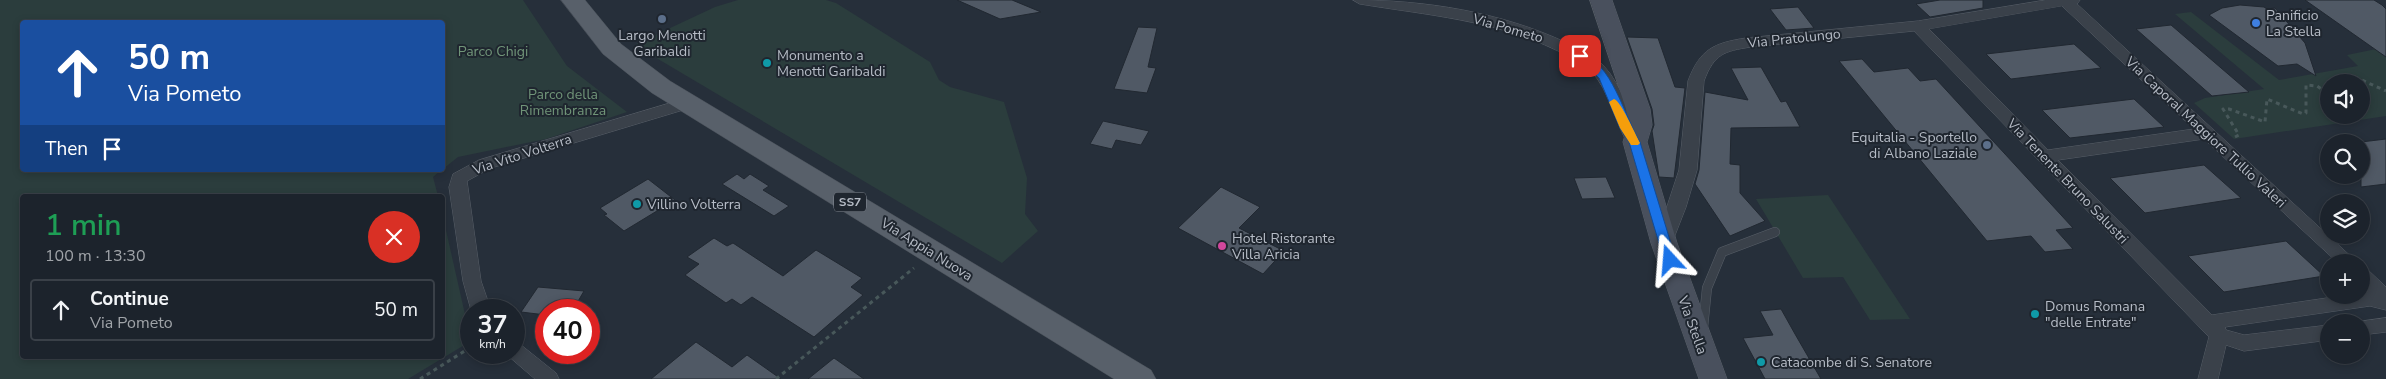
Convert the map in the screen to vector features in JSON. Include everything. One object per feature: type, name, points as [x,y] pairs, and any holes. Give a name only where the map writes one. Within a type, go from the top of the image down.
[{"type":"main road","name":"Via Appia Nuova","points":[[575,3],[602,39],[626,62],[688,103],[1140,379]]},
{"type":"street","name":"Via Pometo","points":[[1360,0],[1500,23],[1561,45],[1590,62],[1600,72],[1608,85],[1625,128],[1634,142]]},
{"type":"street","points":[[1601,0],[1638,109],[1640,125],[1634,142]]},
{"type":"street","name":"Via Pratolungo","points":[[1664,243],[1679,204],[1688,170],[1697,82],[1703,64],[1711,55],[1730,46],[1751,42],[1918,26],[2069,1]]},
{"type":"street","name":"Via Caporal Maggiore Tullio Valeri","points":[[2069,1],[2211,136],[2339,254]]},
{"type":"street","name":"Via Tenente Bruno Salustri","points":[[1918,26],[2215,331]]},
{"type":"street","name":"Via Vito Volterra","points":[[478,299],[472,281],[458,187],[459,178],[485,164],[688,103]]},
{"type":"street","points":[[2044,156],[2211,136]]},
{"type":"street","name":"Via Stella","points":[[1634,142],[1664,243],[1713,379]]},
{"type":"street","points":[[2370,283],[2386,298]]},
{"type":"street","points":[[2208,379],[2215,331],[2219,320],[2370,299],[2386,303]]},
{"type":"street","points":[[2370,327],[2386,325]]},
{"type":"street","points":[[2215,331],[2244,343],[2320,333]]},
{"type":"street","points":[[525,359],[549,379]]},
{"type":"lane","points":[[1702,348],[1706,288],[1722,252],[1775,232]]},
{"type":"path","points":[[2370,84],[2386,91]]},
{"type":"path","points":[[2211,136],[2239,135],[2223,109],[2229,109],[2265,122],[2267,99],[2303,114],[2306,113],[2306,85],[2320,88]]},
{"type":"path","points":[[776,379],[933,252]]},
{"type":"path","points":[[420,379],[460,354]]},
{"type":"green space","name":"Parco Chigi","points":[[0,0],[523,0],[567,66],[627,112],[546,139],[458,157],[445,167],[445,20],[20,20],[20,172],[439,172],[433,177],[437,194],[20,194],[20,359],[441,359],[408,379],[0,379]]},
{"type":"green space","points":[[738,0],[826,0],[836,3],[930,62],[939,80],[950,87],[1004,102],[1027,178],[1025,214],[1038,231],[1002,263],[653,56],[636,44],[715,7]]},
{"type":"green space","points":[[2191,12],[2279,80],[2358,66],[2347,55],[2386,47],[2386,116],[2370,118],[2370,74],[2320,74],[2320,124],[2333,124],[2234,139],[2194,103],[2205,98],[2264,89],[2175,14]]},
{"type":"green space","points":[[1828,195],[1910,319],[1870,320],[1843,277],[1803,278],[1756,199]]},
{"type":"green space","name":"Parco Chigi","points":[[445,226],[462,299],[460,299],[460,348],[445,357]]},
{"type":"building","points":[[957,0],[1012,0],[1041,12],[1000,19]]},
{"type":"building","points":[[1940,0],[1983,0],[1983,8],[1930,17],[1916,4]]},
{"type":"building","points":[[2305,0],[2374,0],[2382,5],[2386,9],[2386,57]]},
{"type":"building","points":[[2240,5],[2264,7],[2267,9],[2275,8],[2305,43],[2316,76],[2297,64],[2278,66],[2209,15],[2222,8]]},
{"type":"building","points":[[1798,7],[1814,28],[1786,30],[1770,9]]},
{"type":"building","points":[[2171,25],[2249,92],[2212,96],[2136,29]]},
{"type":"building","points":[[1138,27],[1157,28],[1148,67],[1156,68],[1147,93],[1114,89]]},
{"type":"building","points":[[1627,37],[1658,38],[1675,87],[1685,88],[1674,178],[1659,177],[1652,131],[1654,125],[1652,109]]},
{"type":"building","points":[[2074,44],[2101,68],[2011,79],[1986,54]]},
{"type":"building","points":[[1862,59],[1874,72],[1908,68],[1920,81],[1936,79],[2073,228],[2056,230],[2073,249],[2045,252],[2031,236],[1987,241],[1839,61]]},
{"type":"building","points":[[1761,67],[1781,102],[1786,101],[1800,127],[1731,128],[1730,164],[1740,165],[1740,193],[1765,221],[1730,236],[1695,184],[1699,170],[1705,92],[1748,100],[1731,68]]},
{"type":"building","points":[[2134,99],[2164,127],[2070,138],[2042,110]]},
{"type":"building","points":[[1103,121],[1149,131],[1141,145],[1116,140],[1112,149],[1090,144]]},
{"type":"building","points":[[2386,139],[2386,184],[2361,187],[2361,184],[2370,184],[2370,141]]},
{"type":"building","points":[[2204,165],[2241,198],[2145,213],[2110,178]]},
{"type":"building","points":[[737,174],[744,179],[750,174],[769,186],[763,190],[789,206],[774,216],[722,184]]},
{"type":"building","points":[[1606,177],[1615,198],[1582,199],[1574,178]]},
{"type":"building","name":"Villino Volterra","points":[[648,179],[675,200],[624,231],[604,215],[607,214],[600,208]]},
{"type":"building","points":[[1221,187],[1260,207],[1239,228],[1284,251],[1263,274],[1178,228]]},
{"type":"building","points":[[714,238],[727,246],[733,243],[783,276],[816,250],[862,278],[851,287],[863,295],[814,337],[752,297],[741,305],[732,299],[726,303],[685,275],[699,264],[687,257]]},
{"type":"building","points":[[2286,241],[2320,272],[2320,277],[2224,292],[2188,256]]},
{"type":"building","points":[[538,287],[584,291],[579,299],[535,299],[535,314],[525,312],[525,306]]},
{"type":"building","points":[[1781,309],[1821,379],[1765,379],[1743,338],[1773,335],[1760,311]]},
{"type":"building","points":[[696,342],[732,367],[747,355],[781,379],[651,379]]},
{"type":"building","points":[[834,358],[864,379],[808,379]]},
{"type":"slow traffic","points":[[1614,102],[1625,128],[1635,143]]},
{"type":"place","name":"Largo Menotti Garibaldi","points":[[662,19]]},
{"type":"place","name":"Panificio La Stella","points":[[2256,23]]},
{"type":"place","name":"Monumento a Menotti Garibaldi","points":[[767,63]]},
{"type":"place","name":"Equitalia - Sportello di Albano Laziale","points":[[1987,145]]},
{"type":"place","name":"Villino Volterra","points":[[637,204]]},
{"type":"place","name":"Hotel Ristorante Villa Aricia","points":[[1222,246]]},
{"type":"place","name":"Domus Romana \"delle Entrate\"","points":[[2035,314]]},
{"type":"place","name":"Catacombe di S. Senatore","points":[[1761,362]]},
{"type":"route","points":[[1580,56],[1597,68],[1604,77],[1625,128],[1634,142],[1670,260]]},
{"type":"park label","name":"Parco della Rimembranza","points":[[563,102]]}]
